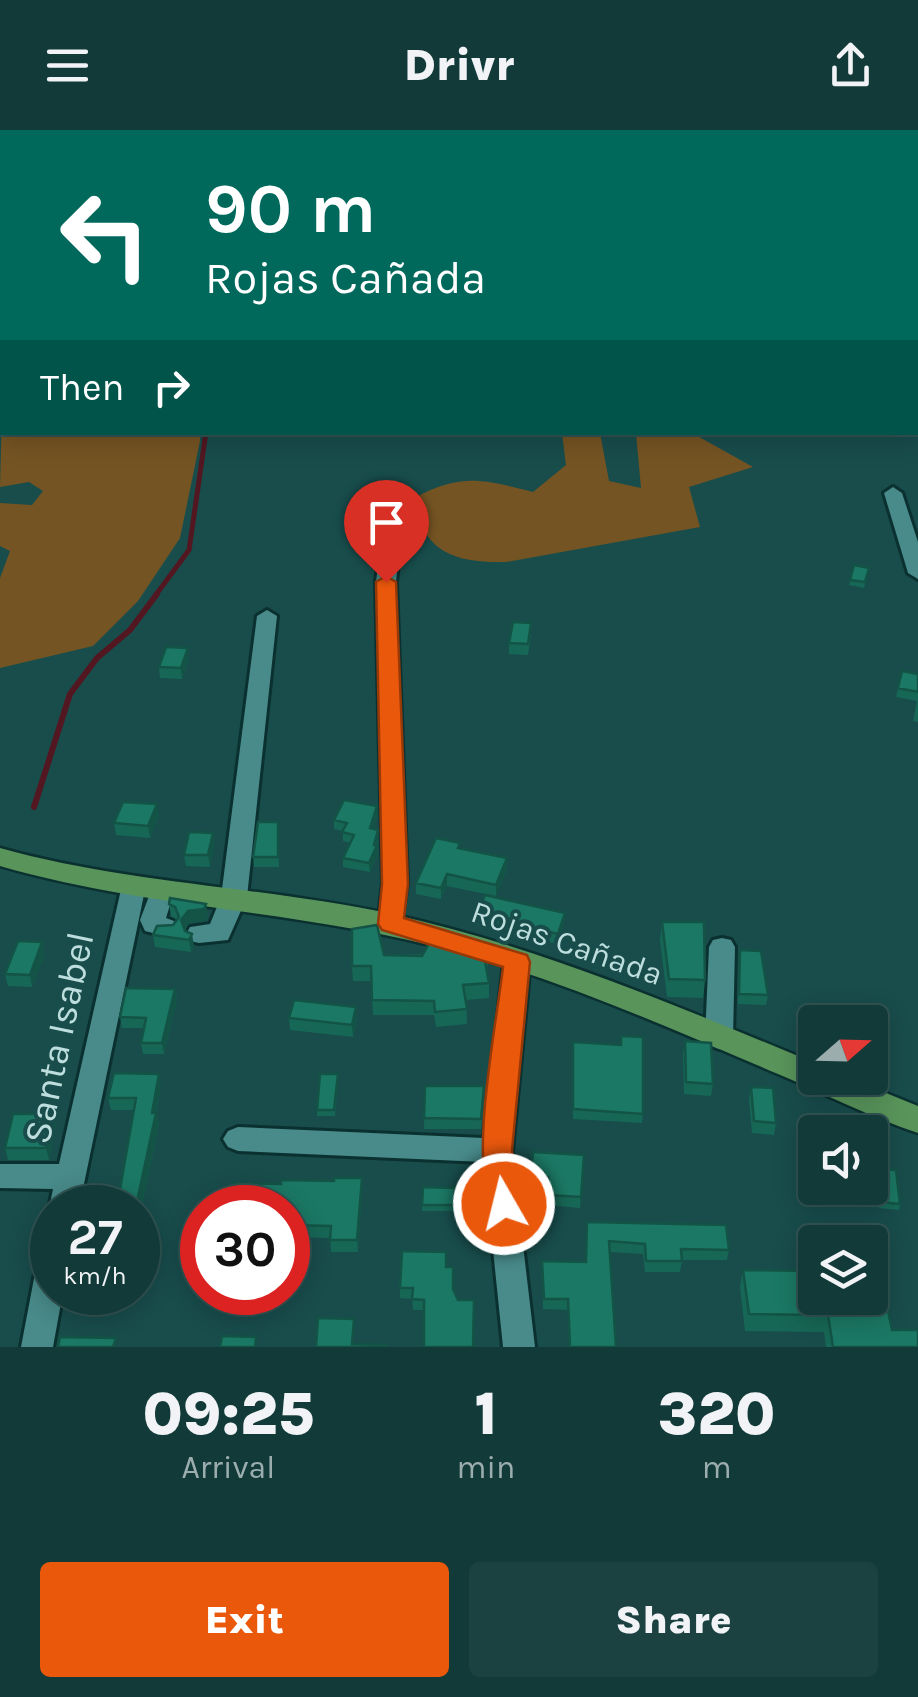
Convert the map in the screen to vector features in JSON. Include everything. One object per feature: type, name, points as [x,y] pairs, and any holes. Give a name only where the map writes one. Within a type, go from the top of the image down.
[{"type":"main road","name":"Rojas Cañada","points":[[0,857],[38,870],[391,924],[627,997],[918,1120]]},
{"type":"street","points":[[893,494],[918,574]]},
{"type":"street","points":[[391,924],[395,884],[386,582],[395,504]]},
{"type":"street","points":[[199,934],[220,934],[234,897],[267,616]]},
{"type":"street","name":"Santa Isabel","points":[[68,1185],[148,924],[149,887]]},
{"type":"street","points":[[719,1038],[722,947]]},
{"type":"street","points":[[517,962],[497,1150],[519,1347]]},
{"type":"street","points":[[238,1139],[497,1150]]},
{"type":"street","points":[[0,1176],[70,1177]]},
{"type":"street","points":[[37,1347],[43,1315]]},
{"type":"shaded area","points":[[1,435],[200,435],[180,538],[138,601],[93,646],[0,668],[0,578],[10,551],[0,546],[0,503],[32,505],[43,491],[29,482],[0,487]]},
{"type":"shaded area","points":[[562,435],[600,435],[609,481],[641,488],[636,435],[696,435],[753,467],[689,487],[700,527],[506,562],[471,560],[444,551],[433,543],[418,517],[414,498],[445,485],[472,481],[533,492],[566,465]]},
{"type":"building","points":[[854,565],[869,568],[865,582],[850,580]]},
{"type":"building","points":[[513,622],[531,623],[528,644],[509,643]]},
{"type":"building","points":[[166,647],[188,648],[181,668],[159,667]]},
{"type":"building","points":[[902,671],[918,674],[918,692],[898,688]]},
{"type":"building","points":[[344,800],[377,806],[370,828],[378,830],[377,845],[369,863],[343,858],[354,835],[342,832],[347,823],[334,820]]},
{"type":"building","points":[[123,802],[157,804],[148,826],[114,823]]},
{"type":"building","points":[[258,822],[278,822],[278,857],[253,857]]},
{"type":"building","points":[[189,832],[213,833],[208,855],[184,855]]},
{"type":"building","points":[[436,838],[460,843],[458,848],[507,858],[496,885],[447,874],[441,888],[416,883]]},
{"type":"building","points":[[485,895],[565,913],[558,934],[477,915]]},
{"type":"building","points":[[170,898],[206,904],[204,909],[188,911],[181,920],[185,931],[192,934],[189,940],[153,935],[157,926],[173,925],[179,917],[169,904]]},
{"type":"building","points":[[662,922],[704,922],[705,980],[669,979]]},
{"type":"building","points":[[377,925],[384,955],[422,956],[432,938],[489,953],[485,961],[489,983],[463,985],[467,1009],[435,1012],[434,1001],[372,1000],[371,966],[352,966],[352,929]]},
{"type":"building","points":[[18,941],[42,942],[30,975],[5,974]]},
{"type":"building","points":[[740,950],[761,951],[768,995],[739,994]]},
{"type":"building","points":[[126,988],[175,989],[162,1043],[141,1043],[146,1018],[120,1017]]},
{"type":"building","points":[[294,1000],[356,1007],[352,1025],[289,1018]]},
{"type":"building","points":[[621,1036],[643,1037],[643,1114],[573,1109],[573,1042],[621,1045]]},
{"type":"building","points":[[685,1041],[711,1043],[713,1084],[686,1082]]},
{"type":"building","points":[[114,1073],[159,1074],[152,1113],[156,1113],[141,1185],[121,1185],[136,1098],[108,1098]]},
{"type":"building","points":[[320,1074],[338,1074],[334,1110],[317,1110]]},
{"type":"building","points":[[425,1086],[484,1086],[481,1119],[424,1118]]},
{"type":"building","points":[[751,1087],[773,1088],[776,1123],[754,1121]]},
{"type":"building","points":[[13,1114],[53,1114],[46,1148],[5,1148]]},
{"type":"building","points":[[533,1152],[584,1155],[581,1197],[547,1195],[548,1177],[531,1176]]},
{"type":"building","points":[[888,1170],[896,1170],[900,1204],[888,1203]]},
{"type":"building","points":[[362,1178],[357,1240],[330,1240],[331,1226],[310,1226],[310,1185],[232,1185],[281,1184],[281,1180]]},
{"type":"building","points":[[423,1187],[455,1188],[454,1205],[422,1205]]},
{"type":"building","points":[[587,1222],[726,1225],[729,1250],[681,1249],[682,1261],[646,1261],[645,1244],[609,1241],[616,1347],[570,1347],[568,1299],[544,1299],[542,1261],[586,1262]]},
{"type":"building","points":[[402,1251],[446,1252],[446,1267],[453,1267],[453,1289],[458,1300],[474,1300],[473,1347],[424,1347],[424,1300],[412,1299],[413,1288],[400,1288]]},
{"type":"building","points":[[743,1270],[798,1271],[798,1315],[749,1314]]},
{"type":"building","points":[[888,1311],[892,1330],[918,1330],[918,1347],[833,1347],[828,1315],[888,1315]]},
{"type":"building","points":[[318,1318],[354,1319],[352,1344],[386,1347],[316,1347]]},
{"type":"building","points":[[222,1336],[256,1337],[255,1347],[220,1347]]},
{"type":"building","points":[[60,1337],[116,1338],[113,1347],[58,1347]]},
{"type":"waterway","points":[[155,596],[189,550],[206,435]]},
{"type":"waterway","points":[[34,807],[70,694],[97,658],[130,630],[157,594]]},
{"type":"route","points":[[386,582],[395,884],[391,924],[468,944],[517,962],[497,1150],[504,1204]]}]
